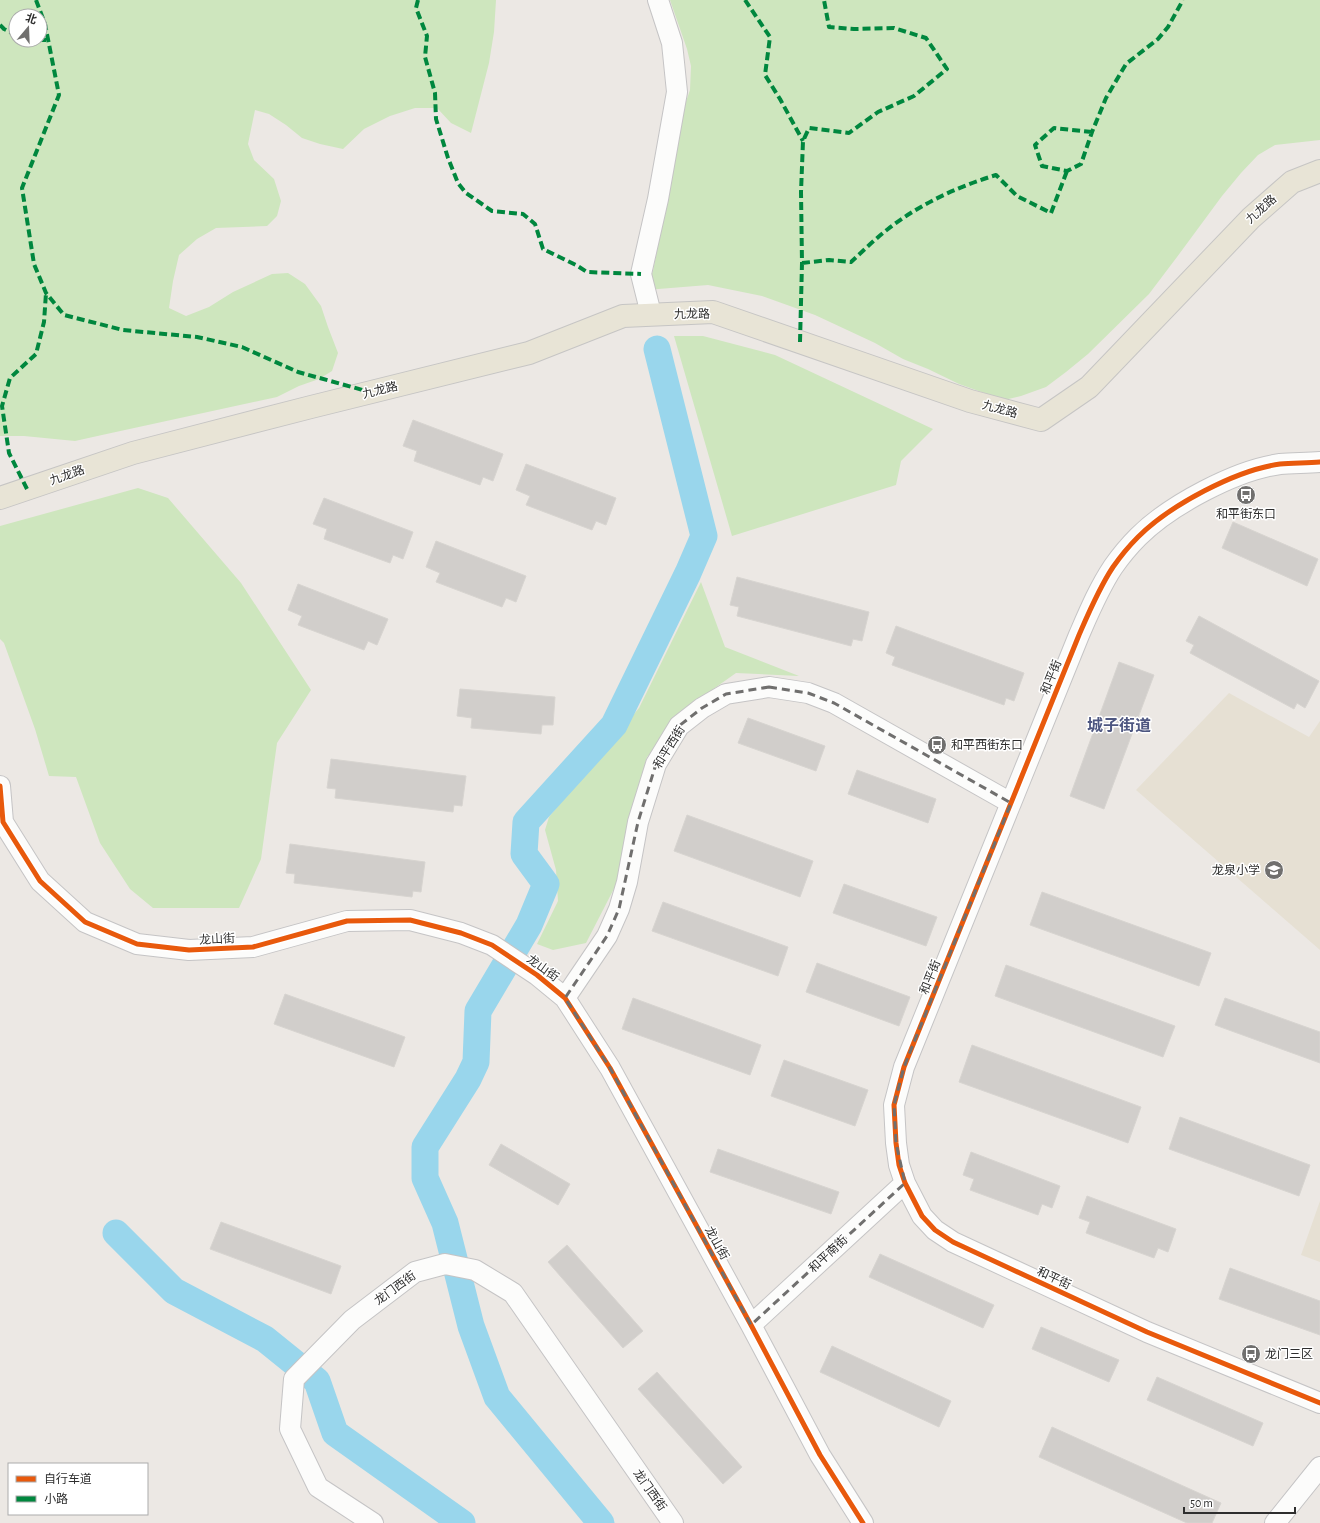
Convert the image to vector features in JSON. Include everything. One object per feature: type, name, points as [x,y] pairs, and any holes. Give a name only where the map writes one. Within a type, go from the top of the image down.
[{"type":"main road","name":"九龙路","points":[[0,498],[133,453],[529,353],[623,316],[713,312],[970,401],[1041,420],[1089,387],[1251,218],[1292,182],[1320,171]]},
{"type":"street","points":[[651,314],[642,274],[658,199],[677,92],[672,43],[658,0]]},
{"type":"street","name":"和平街","points":[[1320,462],[1280,464],[1241,475],[1189,500],[1138,537],[1113,567],[1095,598],[1011,803],[904,1067],[894,1105],[899,1165],[905,1183],[922,1216],[935,1230],[953,1242],[1148,1332],[1320,1403]]},
{"type":"street","name":"和平西街","points":[[565,998],[607,936],[619,910],[627,882],[638,822],[656,764],[679,726],[702,708],[726,694],[769,687],[808,693],[834,703],[1011,803]]},
{"type":"street","name":"龙山街","points":[[0,786],[3,822],[40,881],[85,922],[137,944],[189,950],[253,947],[347,921],[410,920],[461,932],[492,946],[537,975],[565,998],[606,1062],[751,1325],[820,1455],[863,1523]]},
{"type":"street","name":"和平南街","points":[[751,1325],[905,1183]]},
{"type":"street","name":"龙门西街","points":[[373,1523],[318,1487],[290,1429],[294,1379],[352,1320],[415,1272],[445,1264],[475,1270],[513,1292],[673,1523]]},
{"type":"street","points":[[1275,1523],[1320,1466]]},
{"type":"highlighted area","points":[[769,687],[808,693],[834,703],[1011,803],[904,1067],[894,1105],[896,1143],[905,1183],[751,1325],[610,1068],[565,998],[607,936],[619,909],[638,822],[656,764],[679,726],[702,708],[726,694]]},
{"type":"shaded area","name":"龙泉小学","points":[[1229,693],[1309,737],[1320,721],[1320,950],[1136,790]]},
{"type":"shaded area","points":[[1320,1201],[1320,1262],[1301,1255]]},
{"type":"green space","points":[[0,0],[496,0],[494,32],[489,63],[471,133],[451,123],[437,108],[415,108],[390,116],[364,129],[343,149],[302,138],[269,114],[255,110],[248,144],[254,160],[274,179],[281,201],[277,216],[267,226],[216,228],[197,239],[179,255],[169,308],[186,316],[209,307],[233,292],[272,274],[288,273],[305,284],[321,306],[338,353],[332,371],[319,379],[299,386],[277,397],[75,441],[24,436],[0,436]]},
{"type":"green space","points":[[670,0],[1320,0],[1320,140],[1275,145],[1258,155],[1222,196],[1149,294],[1088,354],[1046,387],[1021,396],[1004,400],[959,384],[903,359],[875,343],[815,315],[762,296],[708,285],[646,290],[653,271],[675,160],[681,116],[690,90],[691,66],[687,49]]},
{"type":"green space","points":[[674,336],[703,336],[775,355],[933,429],[901,461],[896,485],[732,536]]},
{"type":"green space","points":[[138,488],[168,498],[241,583],[311,690],[277,743],[261,859],[239,908],[153,908],[130,889],[100,843],[76,777],[49,776],[35,729],[4,643],[0,639],[0,526]]},
{"type":"green space","points":[[701,582],[725,647],[799,676],[736,673],[695,702],[647,757],[633,807],[621,875],[586,943],[553,950],[537,944],[558,901],[556,870],[545,830],[549,817],[639,708]]},
{"type":"building","points":[[413,420],[503,454],[493,481],[483,477],[480,485],[414,461],[417,451],[403,446]]},
{"type":"building","points":[[526,464],[616,498],[606,525],[596,521],[592,530],[526,505],[530,496],[516,490]]},
{"type":"building","points":[[324,498],[413,532],[403,559],[393,555],[390,563],[324,539],[327,529],[313,524]]},
{"type":"building","points":[[1233,522],[1318,559],[1307,586],[1222,548]]},
{"type":"building","points":[[436,541],[526,576],[516,602],[506,598],[502,607],[436,582],[440,573],[426,567]]},
{"type":"building","points":[[737,577],[869,612],[862,641],[853,639],[851,646],[737,616],[739,607],[730,605]]},
{"type":"building","points":[[298,584],[388,619],[377,645],[368,641],[364,650],[298,625],[302,616],[288,610]]},
{"type":"building","points":[[1199,616],[1319,681],[1305,708],[1297,703],[1294,709],[1190,653],[1194,645],[1186,641]]},
{"type":"building","points":[[896,626],[1024,673],[1014,701],[1006,698],[1004,705],[892,665],[895,657],[886,653]]},
{"type":"building","points":[[1119,662],[1154,675],[1104,809],[1070,796]]},
{"type":"building","points":[[460,689],[555,697],[553,725],[542,725],[541,734],[471,728],[472,718],[457,716]]},
{"type":"building","points":[[748,718],[825,746],[816,771],[738,743]]},
{"type":"building","points":[[331,759],[466,776],[462,806],[454,805],[453,812],[335,798],[336,789],[327,788]]},
{"type":"building","points":[[857,770],[936,799],[928,823],[848,794]]},
{"type":"building","points":[[687,815],[813,861],[800,897],[674,851]]},
{"type":"building","points":[[290,844],[425,862],[421,892],[413,891],[412,897],[294,883],[295,874],[286,873]]},
{"type":"building","points":[[844,884],[937,917],[926,946],[833,913]]},
{"type":"building","points":[[1042,892],[1211,953],[1199,986],[1030,925]]},
{"type":"building","points":[[663,902],[788,947],[778,976],[652,931]]},
{"type":"building","points":[[817,963],[910,997],[899,1026],[806,992]]},
{"type":"building","points":[[1006,965],[1175,1026],[1163,1057],[995,996]]},
{"type":"building","points":[[285,994],[405,1037],[394,1067],[274,1024]]},
{"type":"building","points":[[633,998],[761,1045],[750,1075],[622,1029]]},
{"type":"building","points":[[1225,998],[1320,1032],[1320,1063],[1215,1025]]},
{"type":"building","points":[[972,1045],[1141,1107],[1128,1143],[959,1082]]},
{"type":"building","points":[[784,1060],[868,1090],[855,1126],[771,1096]]},
{"type":"building","points":[[1180,1117],[1310,1165],[1299,1196],[1169,1149]]},
{"type":"building","points":[[501,1144],[570,1184],[558,1205],[489,1165]]},
{"type":"building","points":[[718,1149],[839,1192],[831,1214],[710,1172]]},
{"type":"building","points":[[971,1152],[1060,1186],[1052,1208],[1042,1204],[1038,1215],[970,1190],[974,1179],[963,1175]]},
{"type":"building","points":[[1087,1196],[1176,1229],[1168,1252],[1158,1248],[1154,1258],[1086,1233],[1090,1222],[1079,1218]]},
{"type":"building","points":[[221,1222],[341,1266],[331,1294],[210,1249]]},
{"type":"building","points":[[567,1245],[643,1331],[623,1348],[548,1262]]},
{"type":"building","points":[[880,1254],[994,1305],[983,1328],[869,1277]]},
{"type":"building","points":[[1230,1268],[1320,1301],[1320,1335],[1219,1299]]},
{"type":"building","points":[[1041,1327],[1119,1360],[1109,1382],[1032,1349]]},
{"type":"building","points":[[832,1346],[951,1401],[939,1427],[820,1372]]},
{"type":"building","points":[[657,1372],[742,1467],[723,1484],[638,1389]]},
{"type":"building","points":[[1157,1377],[1263,1423],[1253,1446],[1147,1400]]},
{"type":"building","points":[[1052,1427],[1221,1503],[1212,1523],[1187,1523],[1039,1457]]},
{"type":"waterway","points":[[601,1523],[497,1397],[471,1326],[445,1223],[425,1178],[425,1147],[468,1079],[476,1062],[478,1011],[529,925],[546,884],[524,854],[526,822],[614,725],[688,573],[704,536],[657,349]]},
{"type":"waterway","points":[[116,1233],[174,1291],[265,1339],[317,1381],[335,1433],[462,1523]]},
{"type":"marked path","points":[[36,0],[45,24],[59,95],[22,188],[34,264],[46,293],[64,315],[123,330],[197,337],[242,347],[298,372],[370,392]]},
{"type":"marked path","points":[[418,0],[416,8],[427,36],[425,57],[435,93],[436,119],[448,158],[458,183],[466,193],[492,211],[523,214],[535,224],[543,249],[587,272],[641,274]]},
{"type":"marked path","points":[[745,0],[770,37],[765,75],[803,141]]},
{"type":"marked path","points":[[800,342],[802,263],[801,192],[803,141],[809,128],[849,133],[878,112],[914,96],[947,69],[926,38],[894,28],[854,29],[829,27],[824,0]]},
{"type":"marked path","points":[[1092,132],[1054,128],[1035,145],[1042,166],[1067,171],[1081,164],[1106,98],[1126,64],[1158,39],[1168,27],[1183,0]]},
{"type":"marked path","points":[[0,25],[8,31]]},
{"type":"marked path","points":[[802,263],[829,260],[851,262],[883,233],[900,220],[926,204],[967,185],[996,175],[1017,196],[1051,213],[1067,171]]},
{"type":"marked path","points":[[27,489],[9,453],[2,406],[10,378],[36,354],[44,322],[46,293]]},
{"type":"cycle path","points":[[1320,462],[1280,464],[1263,468],[1244,473],[1204,491],[1185,501],[1151,525],[1131,544],[1113,567],[1090,609],[1079,635],[904,1067],[894,1105],[899,1165],[905,1183],[922,1216],[935,1230],[953,1242],[1147,1332],[1320,1403]]},
{"type":"cycle path","points":[[0,786],[3,822],[40,881],[85,922],[137,944],[189,950],[253,947],[347,921],[410,920],[461,933],[492,945],[537,975],[565,998],[610,1068],[751,1325],[820,1455],[863,1523]]},
{"type":"place","name":"和平街东口","points":[[1246,495]]},
{"type":"place","name":"和平西街东口","points":[[937,745]]},
{"type":"place","name":"龙泉小学","points":[[1274,870]]},
{"type":"place","name":"龙门三区","points":[[1251,1354]]},
{"type":"district","name":"城子街道","points":[[1119,725]]}]
